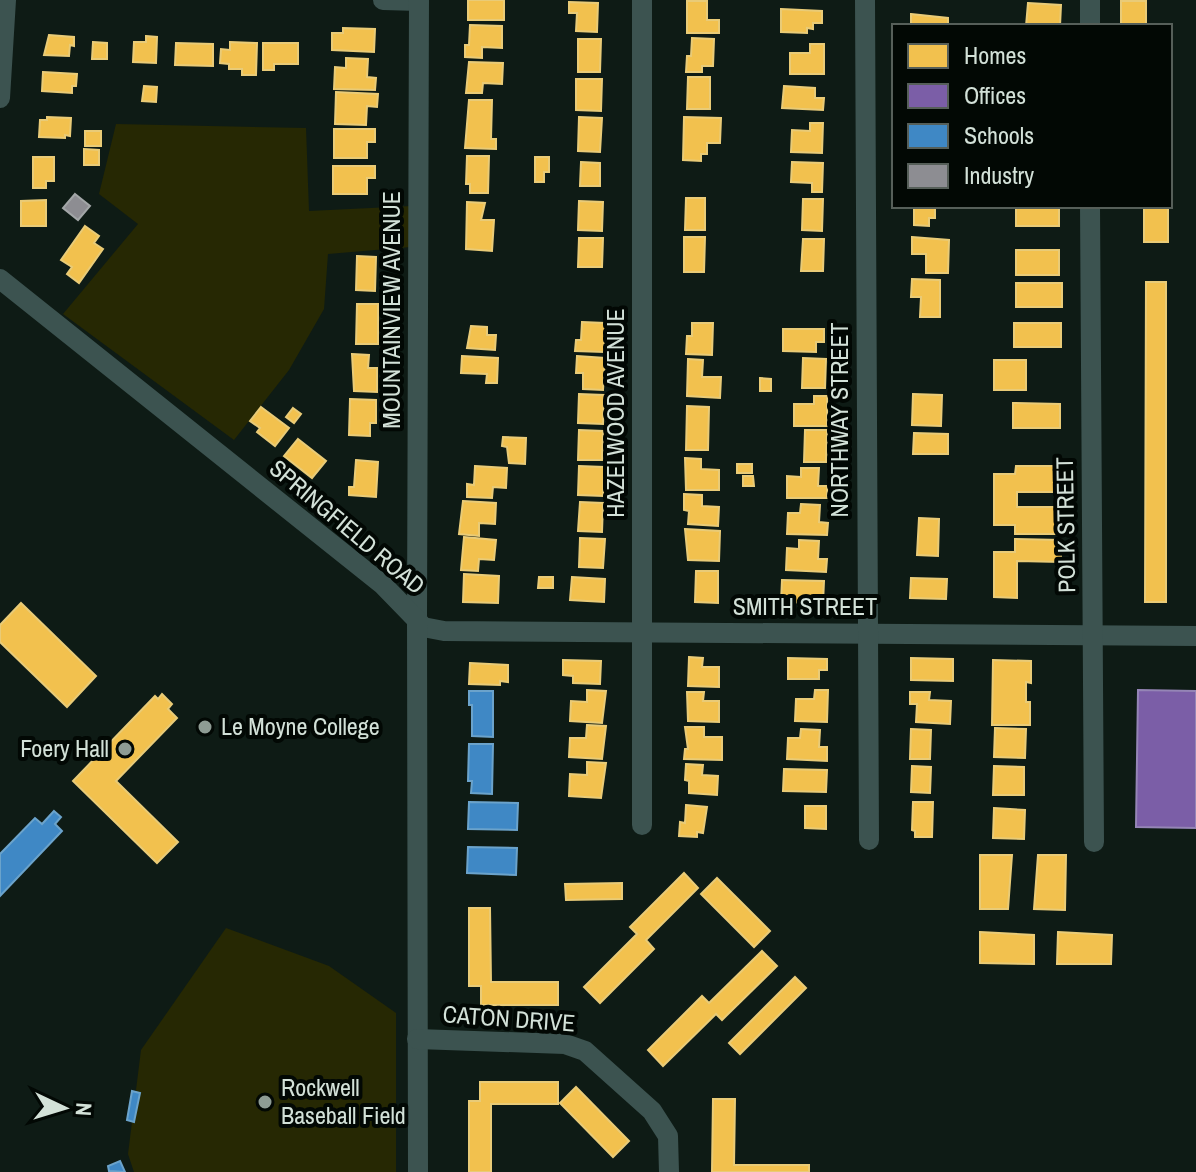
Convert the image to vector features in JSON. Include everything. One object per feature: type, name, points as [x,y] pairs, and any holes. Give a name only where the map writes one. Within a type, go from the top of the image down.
[{"type":"street","points":[[0,98],[6,0]]},
{"type":"street","points":[[383,0],[419,0]]},
{"type":"street","name":"MOUNTAINVIEW AVENUE","points":[[417,620],[419,0]]},
{"type":"street","name":"HAZELWOOD AVENUE","points":[[642,0],[642,825]]},
{"type":"street","name":"NORTHWAY STREET","points":[[865,0],[869,840]]},
{"type":"street","points":[[1090,0],[1090,24]]},
{"type":"street","name":"POLK STREET","points":[[1090,208],[1094,842]]},
{"type":"street","name":"SPRINGFIELD ROAD","points":[[0,279],[383,585],[417,620],[418,1172]]},
{"type":"street","name":"SMITH STREET","points":[[417,620],[423,627],[444,631],[1196,636]]},
{"type":"street","name":"CATON DRIVE","points":[[417,1039],[565,1044],[585,1051],[652,1111],[662,1124],[668,1136],[669,1172]]},
{"type":"green space","points":[[116,124],[306,128],[309,211],[412,206],[411,247],[328,254],[324,309],[289,370],[234,440],[63,314],[138,224],[99,194]]},
{"type":"green space","name":"Rockwell Baseball Field","points":[[226,928],[329,966],[396,1013],[396,1172],[134,1172],[128,1154],[141,1050]]},
{"type":"building: Homes","points":[[468,0],[504,0],[504,20],[468,20]]},
{"type":"building: Homes","points":[[687,1],[707,1],[707,20],[719,20],[719,33],[687,33]]},
{"type":"building: Homes","points":[[1121,1],[1146,1],[1146,24],[1121,24]]},
{"type":"building: Homes","points":[[569,2],[598,3],[597,32],[576,31],[577,13],[569,13]]},
{"type":"building: Homes","points":[[1028,3],[1061,5],[1060,24],[1026,24]]},
{"type":"building: Homes","points":[[781,9],[822,11],[822,23],[813,23],[813,29],[807,28],[807,33],[781,32]]},
{"type":"building: Homes","points":[[911,14],[948,18],[948,24],[911,24]]},
{"type":"building: Homes","points":[[470,25],[502,26],[502,48],[482,47],[482,58],[465,57]]},
{"type":"building: Homes","points":[[343,28],[375,29],[374,52],[332,50],[332,33],[343,33]]},
{"type":"building: Homes","points":[[49,35],[74,37],[69,56],[44,55]]},
{"type":"building: Homes","points":[[146,36],[157,37],[156,63],[133,62],[134,42],[146,42]]},
{"type":"building: Homes","points":[[692,38],[714,39],[713,66],[702,66],[702,72],[686,72]]},
{"type":"building: Homes","points":[[578,39],[601,39],[600,72],[578,72]]},
{"type":"building: Homes","points":[[93,42],[107,43],[107,59],[92,59]]},
{"type":"building: Homes","points":[[230,42],[257,43],[256,75],[242,75],[242,69],[229,69],[229,64],[220,63],[221,49],[230,50]]},
{"type":"building: Homes","points":[[176,43],[213,44],[213,66],[175,65]]},
{"type":"building: Homes","points":[[263,43],[298,43],[298,64],[274,64],[274,70],[263,70]]},
{"type":"building: Homes","points":[[810,44],[824,44],[824,74],[790,74],[790,53],[810,53]]},
{"type":"building: Homes","points":[[346,58],[368,59],[367,77],[376,78],[375,90],[334,89],[335,67],[346,68]]},
{"type":"building: Homes","points":[[469,62],[503,63],[502,84],[483,83],[482,93],[466,93]]},
{"type":"building: Homes","points":[[43,72],[77,74],[76,86],[72,86],[72,93],[42,91]]},
{"type":"building: Homes","points":[[688,77],[710,77],[710,109],[687,109]]},
{"type":"building: Homes","points":[[576,79],[602,79],[601,111],[576,110]]},
{"type":"building: Homes","points":[[144,86],[157,87],[156,102],[142,101]]},
{"type":"building: Homes","points":[[784,86],[815,88],[815,98],[824,98],[823,110],[782,108]]},
{"type":"building: Homes","points":[[336,92],[378,94],[377,107],[367,106],[366,125],[335,124]]},
{"type":"building: Homes","points":[[469,100],[492,100],[491,139],[496,139],[496,149],[465,148]]},
{"type":"building: Homes","points":[[47,117],[71,118],[70,136],[39,137],[40,120],[47,120]]},
{"type":"building: Homes","points":[[579,117],[602,118],[600,152],[578,151]]},
{"type":"building: Homes","points":[[684,117],[721,118],[720,143],[707,143],[707,154],[701,154],[701,161],[683,160]]},
{"type":"building: Homes","points":[[810,123],[823,123],[822,153],[791,152],[792,130],[810,131]]},
{"type":"building: Homes","points":[[334,129],[375,129],[375,142],[367,142],[367,158],[334,158]]},
{"type":"building: Homes","points":[[85,131],[101,131],[101,146],[85,146]]},
{"type":"building: Homes","points":[[84,149],[99,150],[99,165],[84,165]]},
{"type":"building: Homes","points":[[467,156],[489,156],[488,193],[470,193],[470,184],[466,184]]},
{"type":"building: Homes","points":[[33,157],[54,157],[54,181],[46,181],[46,188],[33,188]]},
{"type":"building: Homes","points":[[535,157],[549,157],[549,172],[544,172],[544,182],[535,182]]},
{"type":"building: Homes","points":[[581,162],[600,163],[600,186],[580,186]]},
{"type":"building: Homes","points":[[792,162],[823,163],[822,192],[812,192],[812,183],[791,182]]},
{"type":"building: Homes","points":[[333,166],[375,166],[375,178],[367,178],[367,194],[333,194]]},
{"type":"building: Homes","points":[[686,198],[705,198],[705,230],[685,230]]},
{"type":"building: Homes","points":[[803,199],[823,199],[822,231],[802,230]]},
{"type":"building: Homes","points":[[46,200],[46,226],[21,226],[21,201]]},
{"type":"building: Homes","points":[[579,201],[603,202],[602,231],[578,230]]},
{"type":"building: Homes","points":[[467,202],[485,203],[481,220],[494,220],[492,251],[466,249]]},
{"type":"building: Homes","points":[[914,208],[935,208],[935,218],[929,218],[929,226],[914,225]]},
{"type":"building: Homes","points":[[1016,208],[1059,208],[1059,226],[1016,226]]},
{"type":"building: Homes","points":[[1144,208],[1168,208],[1168,242],[1144,242]]},
{"type":"building: Homes","points":[[85,226],[99,236],[94,243],[103,249],[79,283],[67,274],[72,267],[61,260]]},
{"type":"building: Homes","points":[[684,237],[705,237],[704,272],[684,272]]},
{"type":"building: Homes","points":[[912,237],[949,240],[948,273],[926,273],[926,254],[912,254]]},
{"type":"building: Homes","points":[[579,238],[603,238],[602,267],[578,267]]},
{"type":"building: Homes","points":[[803,239],[824,239],[823,271],[801,271]]},
{"type":"building: Homes","points":[[1016,250],[1059,250],[1059,275],[1016,275]]},
{"type":"building: Homes","points":[[357,256],[376,257],[375,291],[356,290]]},
{"type":"building: Homes","points":[[912,279],[940,280],[940,317],[920,317],[921,297],[911,297]]},
{"type":"building: Homes","points":[[1146,282],[1166,282],[1166,602],[1145,602]]},
{"type":"building: Homes","points":[[1016,283],[1062,283],[1062,307],[1016,307]]},
{"type":"building: Homes","points":[[357,304],[378,304],[378,344],[356,344]]},
{"type":"building: Homes","points":[[582,322],[605,323],[604,352],[575,351],[576,340],[581,340]]},
{"type":"building: Homes","points":[[692,323],[713,323],[712,355],[686,354],[687,336],[692,336]]},
{"type":"building: Homes","points":[[1014,323],[1061,323],[1061,347],[1014,347]]},
{"type":"building: Homes","points":[[471,326],[487,327],[487,335],[496,335],[495,350],[467,348]]},
{"type":"building: Homes","points":[[783,329],[824,329],[824,342],[816,342],[816,352],[783,351]]},
{"type":"building: Homes","points":[[352,354],[369,355],[368,368],[377,368],[377,392],[354,391]]},
{"type":"building: Homes","points":[[462,356],[498,358],[497,383],[486,383],[487,374],[461,373]]},
{"type":"building: Homes","points":[[577,356],[605,358],[603,390],[583,389],[583,373],[576,373]]},
{"type":"building: Homes","points":[[803,358],[826,359],[825,388],[802,388]]},
{"type":"building: Homes","points":[[688,359],[703,360],[702,377],[721,377],[720,398],[687,396]]},
{"type":"building: Homes","points":[[994,360],[1026,360],[1026,390],[994,390]]},
{"type":"building: Homes","points":[[760,378],[771,379],[771,391],[760,391]]},
{"type":"building: Homes","points":[[579,394],[604,395],[603,424],[578,423]]},
{"type":"building: Homes","points":[[913,394],[942,395],[941,426],[912,425]]},
{"type":"building: Homes","points":[[814,396],[827,396],[827,426],[794,426],[794,404],[814,404]]},
{"type":"building: Homes","points":[[350,399],[376,400],[376,423],[370,423],[370,436],[349,435]]},
{"type":"building: Homes","points":[[1013,403],[1060,404],[1060,428],[1013,428]]},
{"type":"building: Homes","points":[[687,406],[709,407],[708,450],[686,450]]},
{"type":"building: Homes","points":[[261,407],[289,428],[275,446],[257,432],[260,428],[250,421]]},
{"type":"building: Homes","points":[[293,408],[301,414],[294,423],[286,417]]},
{"type":"building: Homes","points":[[579,430],[603,431],[602,460],[578,460]]},
{"type":"building: Homes","points":[[805,430],[827,430],[826,462],[804,462]]},
{"type":"building: Homes","points":[[914,433],[948,434],[948,454],[913,454]]},
{"type":"building: Homes","points":[[503,437],[526,438],[525,464],[509,463],[507,447],[502,446]]},
{"type":"building: Homes","points":[[298,439],[326,461],[312,478],[284,456]]},
{"type":"building: Homes","points":[[685,458],[701,459],[701,469],[719,470],[719,490],[686,490]]},
{"type":"building: Homes","points":[[356,460],[378,462],[376,497],[349,495],[349,487],[354,487]]},
{"type":"building: Homes","points":[[737,464],[752,464],[752,473],[737,473]]},
{"type":"building: Homes","points":[[475,466],[507,468],[506,488],[493,487],[492,498],[467,497],[467,484],[474,485]]},
{"type":"building: Homes","points":[[579,466],[604,467],[603,496],[578,495]]},
{"type":"building: Homes","points":[[1016,466],[1062,466],[1061,492],[1017,492],[1017,507],[1061,507],[1061,534],[1015,534],[1015,525],[994,525],[994,474],[1015,474]]},
{"type":"building: Homes","points":[[801,468],[819,468],[818,486],[827,486],[827,498],[787,498],[787,476],[801,477]]},
{"type":"building: Homes","points":[[743,476],[753,476],[754,486],[743,486]]},
{"type":"building: Homes","points":[[684,494],[702,495],[702,506],[719,507],[718,526],[688,524],[689,511],[684,510]]},
{"type":"building: Homes","points":[[463,501],[496,503],[495,524],[479,523],[479,536],[459,534]]},
{"type":"building: Homes","points":[[580,502],[603,503],[602,532],[578,531]]},
{"type":"building: Homes","points":[[801,504],[820,505],[819,522],[828,523],[827,535],[787,534],[788,513],[800,513]]},
{"type":"building: Homes","points":[[919,518],[939,519],[938,556],[917,555]]},
{"type":"building: Homes","points":[[685,529],[720,531],[719,561],[688,560]]},
{"type":"building: Homes","points":[[464,537],[496,540],[494,560],[479,559],[478,571],[461,570]]},
{"type":"building: Homes","points":[[580,538],[605,539],[603,568],[579,567]]},
{"type":"building: Homes","points":[[1015,539],[1061,540],[1061,562],[1017,561],[1017,598],[994,597],[994,552],[1015,552]]},
{"type":"building: Homes","points":[[799,540],[819,541],[818,559],[827,559],[826,572],[786,570],[787,548],[799,549]]},
{"type":"building: Homes","points":[[696,571],[718,571],[718,603],[695,602]]},
{"type":"building: Homes","points":[[464,574],[499,576],[498,603],[463,602]]},
{"type":"building: Homes","points":[[539,577],[553,577],[553,588],[538,588]]},
{"type":"building: Homes","points":[[572,577],[605,579],[604,602],[570,600]]},
{"type":"building: Homes","points":[[911,578],[947,579],[946,599],[910,598]]},
{"type":"building: Homes","points":[[782,580],[824,581],[823,603],[781,602]]},
{"type":"building: Homes","points":[[21,603],[96,676],[67,707],[0,642],[0,625]]},
{"type":"building: Homes","points":[[689,657],[703,658],[702,667],[719,667],[719,687],[688,686]]},
{"type":"building: Homes","points":[[788,658],[827,659],[827,670],[819,670],[819,679],[788,679]]},
{"type":"building: Homes","points":[[911,658],[953,659],[953,681],[911,680]]},
{"type":"building: Homes","points":[[563,660],[601,661],[600,684],[573,683],[573,676],[563,675]]},
{"type":"building: Homes","points":[[993,660],[1031,661],[1031,683],[1026,682],[1030,725],[992,725]]},
{"type":"building: Homes","points":[[470,663],[508,665],[508,682],[500,681],[500,685],[469,684]]},
{"type":"building: Homes","points":[[587,690],[606,691],[602,723],[570,721],[571,701],[587,702]]},
{"type":"building: Homes","points":[[815,690],[828,690],[827,722],[795,721],[796,699],[814,699]]},
{"type":"building: Homes","points":[[687,692],[704,692],[703,701],[719,701],[719,722],[688,721]]},
{"type":"building: Homes","points":[[910,692],[930,692],[929,700],[951,701],[950,724],[916,722],[917,704],[910,704]]},
{"type":"building: Homes","name":"Foery Hall","points":[[162,694],[172,704],[168,709],[177,718],[116,781],[178,842],[157,863],[73,781],[155,696],[158,699]]},
{"type":"building: Homes","points":[[587,725],[606,726],[602,759],[569,757],[570,738],[586,738]]},
{"type":"building: Homes","points":[[685,727],[704,727],[704,737],[722,737],[722,760],[684,759],[685,749],[688,749]]},
{"type":"building: Homes","points":[[995,728],[1026,729],[1025,758],[994,757]]},
{"type":"building: Homes","points":[[801,729],[820,730],[819,747],[827,747],[827,761],[787,759],[788,738],[800,738]]},
{"type":"building: Homes","points":[[911,729],[931,730],[930,759],[910,759]]},
{"type":"building: Homes","points":[[587,762],[606,763],[601,798],[569,796],[570,774],[587,775]]},
{"type":"building: Homes","points":[[686,764],[703,765],[702,775],[718,776],[717,795],[689,793],[689,781],[685,780]]},
{"type":"building: Homes","points":[[912,766],[931,767],[930,793],[911,792]]},
{"type":"building: Homes","points":[[994,766],[1024,767],[1024,795],[993,795]]},
{"type":"building: Homes","points":[[784,769],[827,770],[826,792],[783,791]]},
{"type":"building: Homes","points":[[913,802],[933,802],[932,837],[915,837],[912,830]]},
{"type":"building: Homes","points":[[686,805],[707,807],[703,833],[697,832],[697,837],[679,836],[680,822],[685,823]]},
{"type":"building: Homes","points":[[805,806],[826,806],[826,829],[805,828]]},
{"type":"building: Homes","points":[[994,808],[1025,810],[1024,839],[993,838]]},
{"type":"building: Homes","points":[[980,855],[1012,855],[1008,909],[980,909]]},
{"type":"building: Homes","points":[[1038,855],[1066,855],[1065,910],[1034,909]]},
{"type":"building: Homes","points":[[684,873],[698,888],[646,940],[654,949],[600,1003],[584,987],[637,934],[630,927]]},
{"type":"building: Homes","points":[[717,878],[770,931],[754,947],[701,894]]},
{"type":"building: Homes","points":[[622,883],[622,899],[566,900],[565,884]]},
{"type":"building: Homes","points":[[469,908],[490,908],[491,982],[558,982],[558,1005],[481,1005],[481,986],[469,986]]},
{"type":"building: Homes","points":[[980,932],[1034,935],[1034,964],[980,963]]},
{"type":"building: Homes","points":[[1058,932],[1112,935],[1111,964],[1057,964]]},
{"type":"building: Homes","points":[[762,951],[777,966],[722,1020],[716,1014],[663,1066],[648,1050],[702,996],[709,1003]]},
{"type":"building: Homes","points":[[795,977],[806,988],[740,1054],[729,1043]]},
{"type":"building: Homes","points":[[480,1082],[558,1082],[558,1104],[491,1104],[491,1172],[469,1172],[469,1101],[480,1101]]},
{"type":"building: Homes","points":[[576,1087],[629,1141],[613,1157],[560,1103]]},
{"type":"building: Homes","points":[[713,1099],[735,1099],[734,1165],[809,1165],[809,1172],[712,1172]]},
{"type":"building: Offices","points":[[1138,690],[1196,691],[1196,828],[1136,827]]},
{"type":"building: Schools","points":[[469,691],[493,691],[493,737],[472,736]]},
{"type":"building: Schools","points":[[469,744],[493,744],[492,794],[471,793],[472,781],[468,781]]},
{"type":"building: Schools","points":[[469,802],[518,803],[517,830],[468,829]]},
{"type":"building: Schools","points":[[54,811],[61,817],[55,824],[62,831],[0,896],[0,854],[35,818],[42,824]]},
{"type":"building: Schools","points":[[468,847],[517,848],[516,875],[467,873]]},
{"type":"building: Schools","points":[[132,1091],[140,1093],[134,1122],[127,1120]]},
{"type":"building: Schools","points":[[120,1161],[125,1172],[109,1171],[108,1166]]},
{"type":"building: Industry","points":[[75,194],[90,206],[78,220],[63,208]]},
{"type":"place","name":"Le Moyne College","points":[[205,727]]},
{"type":"place","name":"Foery Hall","points":[[125,749]]},
{"type":"place","name":"Rockwell Baseball Field","points":[[265,1102]]}]
